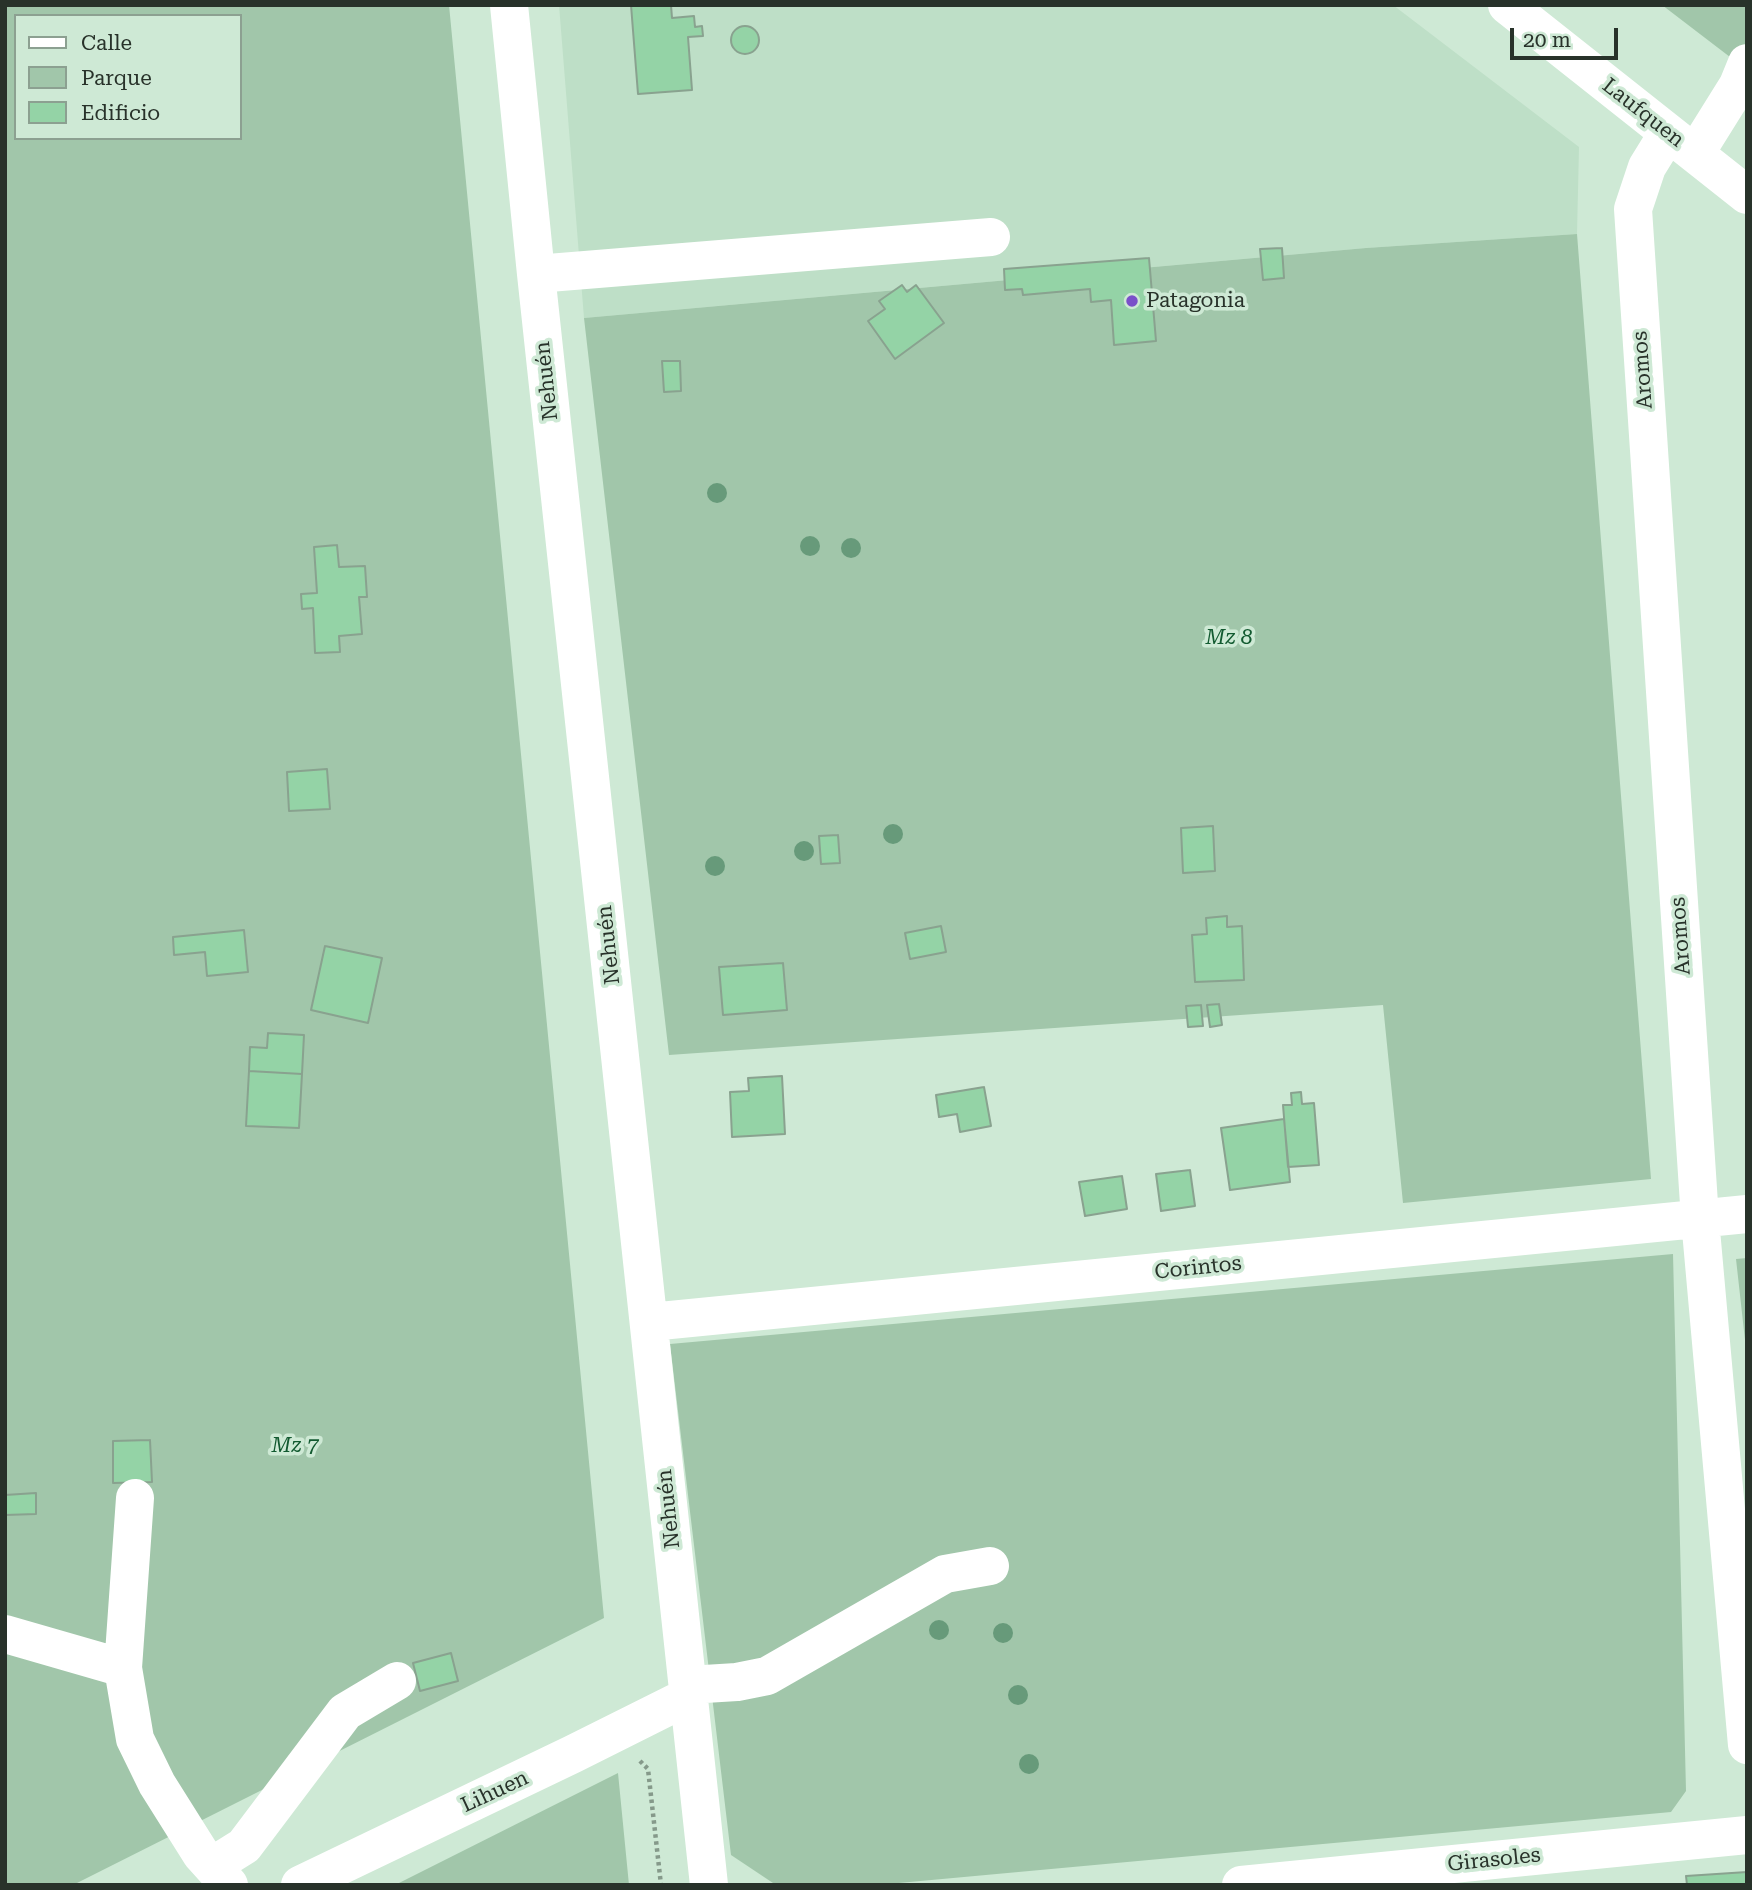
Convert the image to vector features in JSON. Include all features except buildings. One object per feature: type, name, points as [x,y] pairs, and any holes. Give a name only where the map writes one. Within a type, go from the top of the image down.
[{"type":"street","name":"Nehuén","points":[[509,5],[709,1885]]},
{"type":"street","name":"Laufquen","points":[[1507,5],[1747,195]]},
{"type":"street","name":"Aromos","points":[[1747,63],[1738,85],[1681,143],[1647,167],[1633,209],[1700,1219],[1747,1745]]},
{"type":"street","points":[[536,274],[991,237]]},
{"type":"street","name":"Corintos","points":[[650,1322],[1747,1214]]},
{"type":"street","points":[[135,1498],[123,1668],[135,1739],[157,1784],[201,1854],[220,1875],[345,1712],[397,1682]]},
{"type":"street","points":[[688,1691],[767,1676],[945,1574],[989,1566]]},
{"type":"street","points":[[5,1634],[123,1668]]},
{"type":"street","name":"Lihuen","points":[[300,1885],[573,1754],[688,1691]]},
{"type":"street","name":"Girasoles","points":[[1241,1885],[1747,1835]]},
{"type":"shaded area","points":[[559,5],[1393,5],[1579,147],[1577,234],[1366,248],[584,318]]},
{"type":"green space","name":"Mz 7","points":[[5,5],[449,5],[604,1618],[73,1885],[5,1885]]},
{"type":"green space","points":[[1662,5],[1747,5],[1747,70]]},
{"type":"green space","name":"Mz 8","points":[[1577,234],[1651,1179],[1403,1203],[1383,1005],[669,1055],[584,318],[1366,248]]},
{"type":"green space","points":[[1673,1254],[1686,1791],[1671,1812],[877,1885],[776,1885],[731,1855],[670,1344]]},
{"type":"green space","points":[[1747,1258],[1747,1358],[1736,1259]]},
{"type":"green space","points":[[618,1773],[629,1885],[395,1885]]},
{"type":"place","name":"Patagonia","points":[[1132,301]]}]
